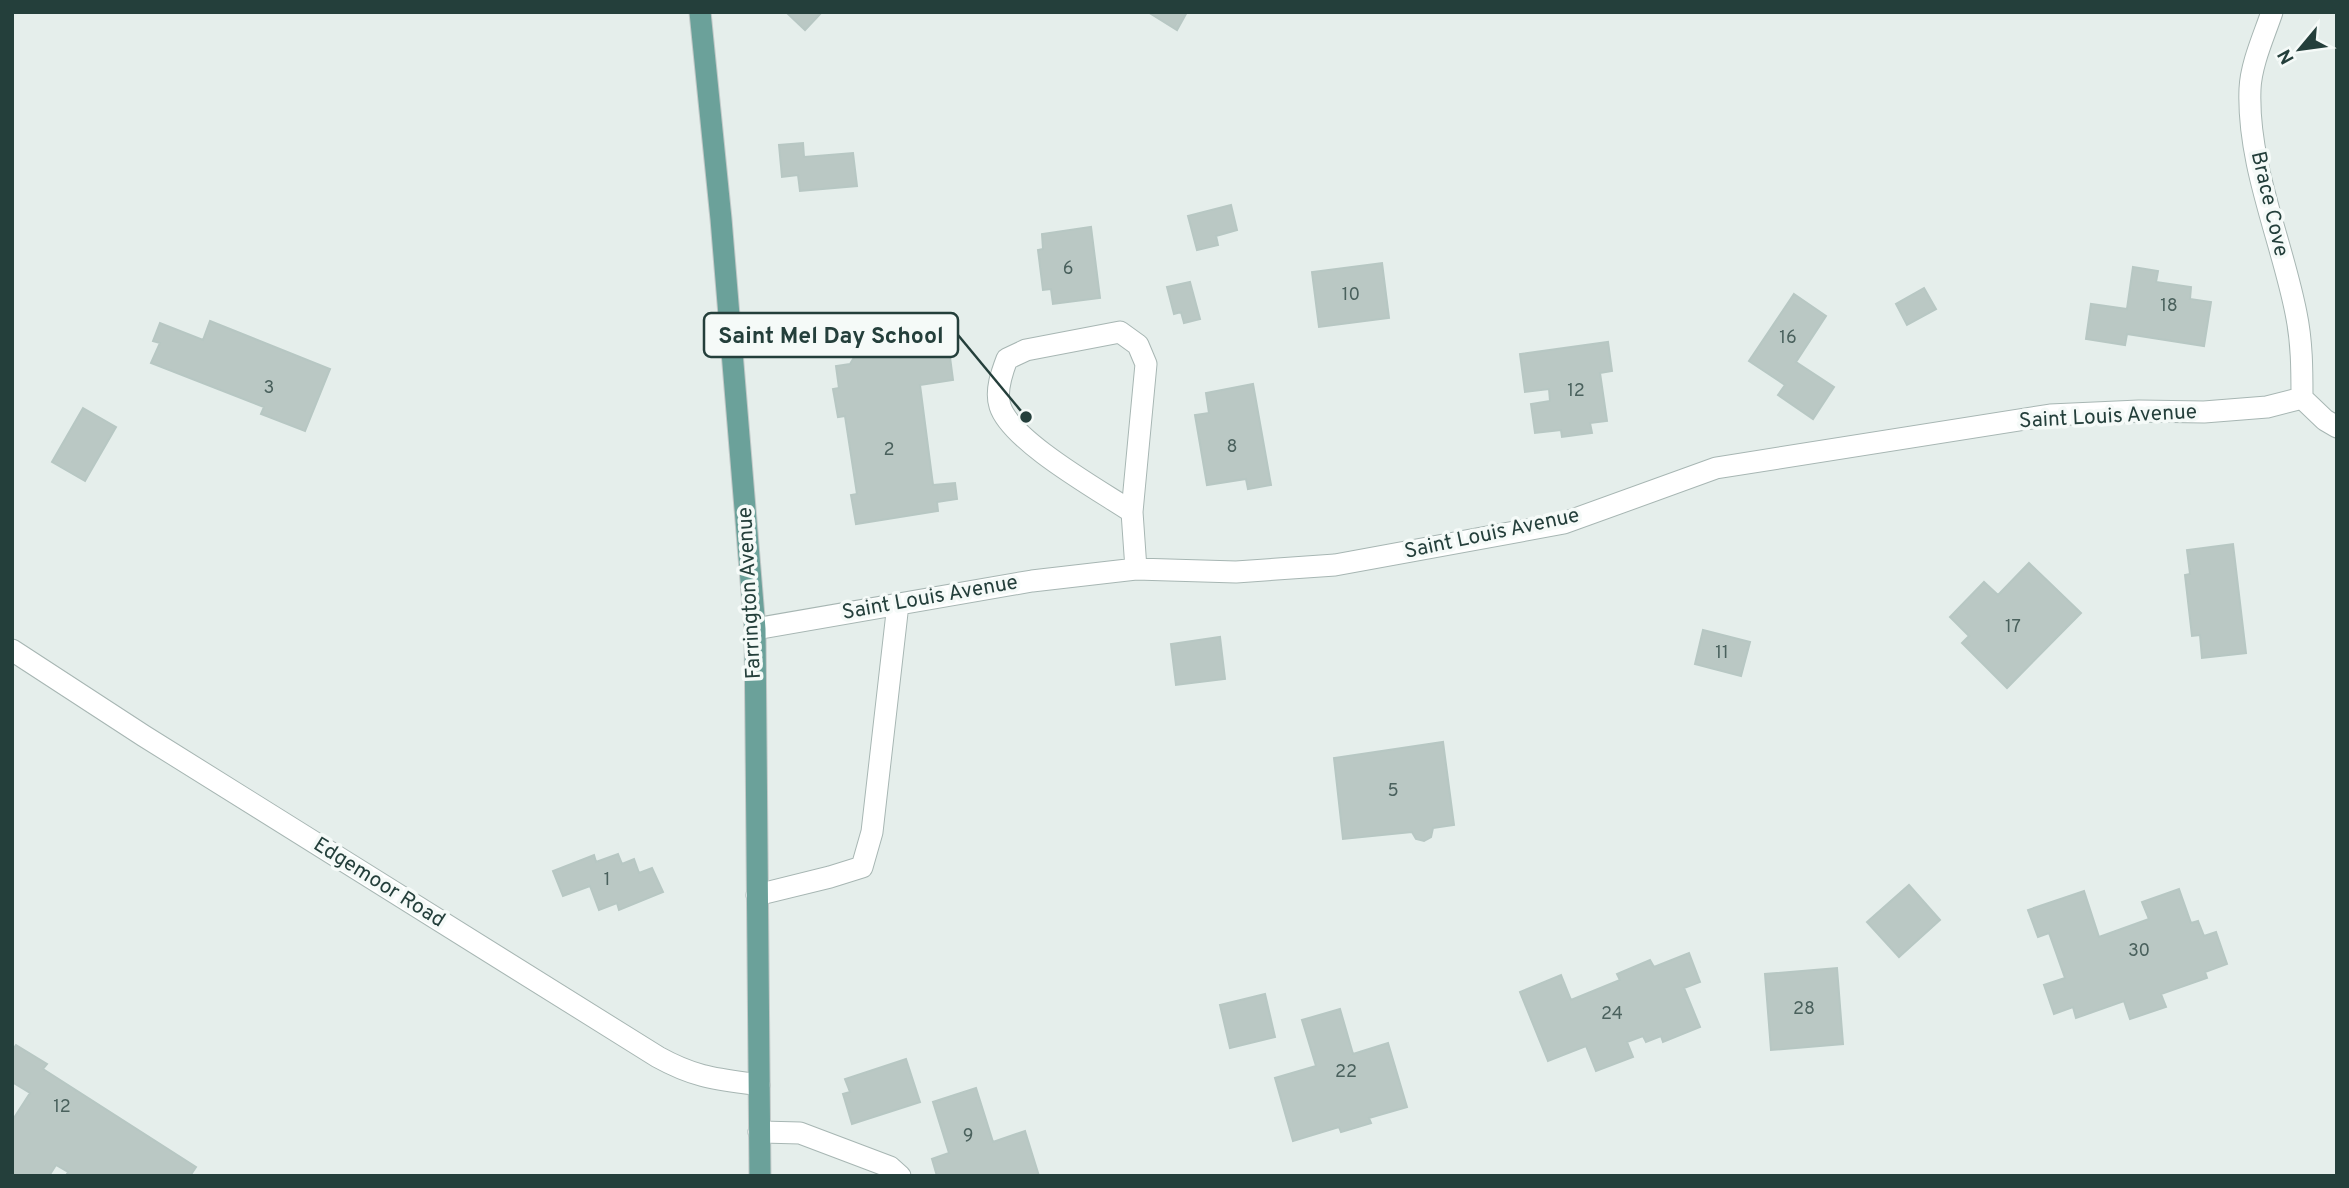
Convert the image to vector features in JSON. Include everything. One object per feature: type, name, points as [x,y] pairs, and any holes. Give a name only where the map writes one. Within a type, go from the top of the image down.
[{"type":"main road","name":"Farrington Avenue","points":[[700,12],[721,219],[755,629],[760,1176]]},
{"type":"street","name":"Brace Cove","points":[[2272,12],[2250,87],[2252,134],[2267,204],[2296,313],[2302,359],[2302,398]]},
{"type":"street","points":[[1132,512],[1023,439],[1006,420],[998,403],[1001,375],[1007,359],[1026,350],[1120,332],[1138,345],[1146,364],[1132,512],[1136,569]]},
{"type":"street","name":"Saint Louis Avenue","points":[[755,629],[1032,581],[1136,569],[1237,572],[1335,565],[1564,523],[1716,468],[2050,415],[2139,411],[2204,412],[2267,407],[2302,398]]},
{"type":"street","points":[[2302,398],[2325,420],[2337,427]]},
{"type":"street","points":[[757,895],[862,867],[872,832],[898,604]]},
{"type":"street","name":"Edgemoor Road","points":[[12,650],[658,1057],[684,1071],[706,1078],[759,1085]]},
{"type":"street","points":[[759,1132],[800,1133],[890,1167],[900,1176]]},
{"type":"building","points":[[786,12],[822,12],[805,30]]},
{"type":"building","points":[[1148,12],[1187,12],[1177,30]]},
{"type":"building","points":[[803,143],[804,157],[853,153],[857,186],[800,191],[798,175],[782,177],[779,145]]},
{"type":"building","points":[[1231,205],[1237,230],[1216,236],[1218,245],[1197,250],[1188,216]]},
{"type":"building","points":[[1091,227],[1100,298],[1053,304],[1051,289],[1043,290],[1038,250],[1043,249],[1042,234]]},
{"type":"building","points":[[1382,263],[1389,318],[1319,327],[1312,272]]},
{"type":"building","points":[[2133,267],[2158,271],[2156,282],[2191,287],[2190,299],[2211,302],[2204,346],[2127,334],[2125,345],[2086,339],[2091,304],[2127,309]]},
{"type":"building","points":[[1190,282],[1200,319],[1184,323],[1181,312],[1174,314],[1167,287]]},
{"type":"building","points":[[1924,288],[1936,309],[1907,325],[1896,304]]},
{"type":"building","points":[[1794,294],[1826,316],[1796,362],[1834,387],[1813,419],[1778,395],[1785,385],[1749,361]]},
{"type":"building","points":[[210,321],[330,369],[305,431],[261,414],[264,407],[151,363],[160,343],[153,341],[160,323],[203,340]]},
{"type":"building","points":[[948,342],[953,380],[920,385],[933,485],[955,483],[957,499],[937,502],[938,511],[856,524],[851,495],[857,494],[845,416],[838,417],[833,389],[839,388],[836,366],[850,364],[858,351],[871,345],[889,347],[900,358],[906,356],[905,350]]},
{"type":"building","points":[[1608,342],[1612,371],[1600,373],[1607,421],[1590,423],[1592,433],[1562,437],[1561,430],[1535,433],[1531,404],[1550,401],[1549,389],[1525,392],[1520,354]]},
{"type":"building","points":[[1253,384],[1271,485],[1248,489],[1246,479],[1207,485],[1195,415],[1209,413],[1206,393]]},
{"type":"building","points":[[83,408],[116,427],[85,481],[52,462]]},
{"type":"building","points":[[2233,544],[2246,653],[2202,658],[2200,635],[2192,636],[2185,575],[2190,574],[2187,550]]},
{"type":"building","points":[[2029,563],[2081,613],[2007,688],[1962,643],[1969,636],[1950,617],[1984,582],[1998,595]]},
{"type":"building","points":[[1703,630],[1750,642],[1741,676],[1695,664]]},
{"type":"building","points":[[1220,637],[1225,679],[1176,685],[1171,644]]},
{"type":"building","points":[[1443,742],[1454,825],[1433,828],[1431,837],[1424,841],[1416,839],[1412,832],[1343,839],[1334,758]]},
{"type":"building","points":[[618,854],[622,864],[634,859],[639,873],[652,868],[663,892],[619,910],[617,903],[599,910],[590,886],[563,896],[553,871],[594,855],[596,862]]},
{"type":"building","points":[[1909,885],[1940,920],[1899,957],[1867,922]]},
{"type":"building","points":[[2179,889],[2191,923],[2198,921],[2204,936],[2216,932],[2227,964],[2205,972],[2207,978],[2161,994],[2166,1007],[2130,1019],[2124,1001],[2076,1018],[2073,1007],[2054,1014],[2044,985],[2065,978],[2049,933],[2038,937],[2028,910],[2084,891],[2099,937],[2149,919],[2142,902]]},
{"type":"building","points":[[1689,953],[1700,982],[1684,988],[1700,1027],[1663,1042],[1661,1036],[1646,1042],[1643,1036],[1627,1042],[1633,1057],[1596,1071],[1586,1046],[1548,1061],[1520,992],[1561,975],[1571,1000],[1620,980],[1617,974],[1650,960],[1654,967]]},
{"type":"building","points":[[1837,968],[1843,1044],[1771,1050],[1765,974]]},
{"type":"building","points":[[1265,994],[1275,1037],[1230,1048],[1220,1005]]},
{"type":"building","points":[[1340,1009],[1353,1054],[1388,1043],[1407,1107],[1369,1118],[1371,1123],[1341,1132],[1339,1127],[1293,1141],[1275,1078],[1316,1066],[1302,1020]]},
{"type":"building","points":[[16,1045],[47,1064],[43,1069],[196,1167],[190,1176],[66,1176],[68,1172],[56,1165],[49,1176],[12,1176],[12,1121],[30,1093],[12,1082],[12,1051]]},
{"type":"building","points":[[906,1059],[920,1102],[852,1124],[843,1094],[850,1092],[845,1079]]},
{"type":"building","points":[[976,1088],[993,1142],[1025,1131],[1039,1176],[937,1176],[932,1159],[949,1153],[933,1102]]},
{"type":"place","name":"Saint Mel Day School","points":[[1026,417]]}]
